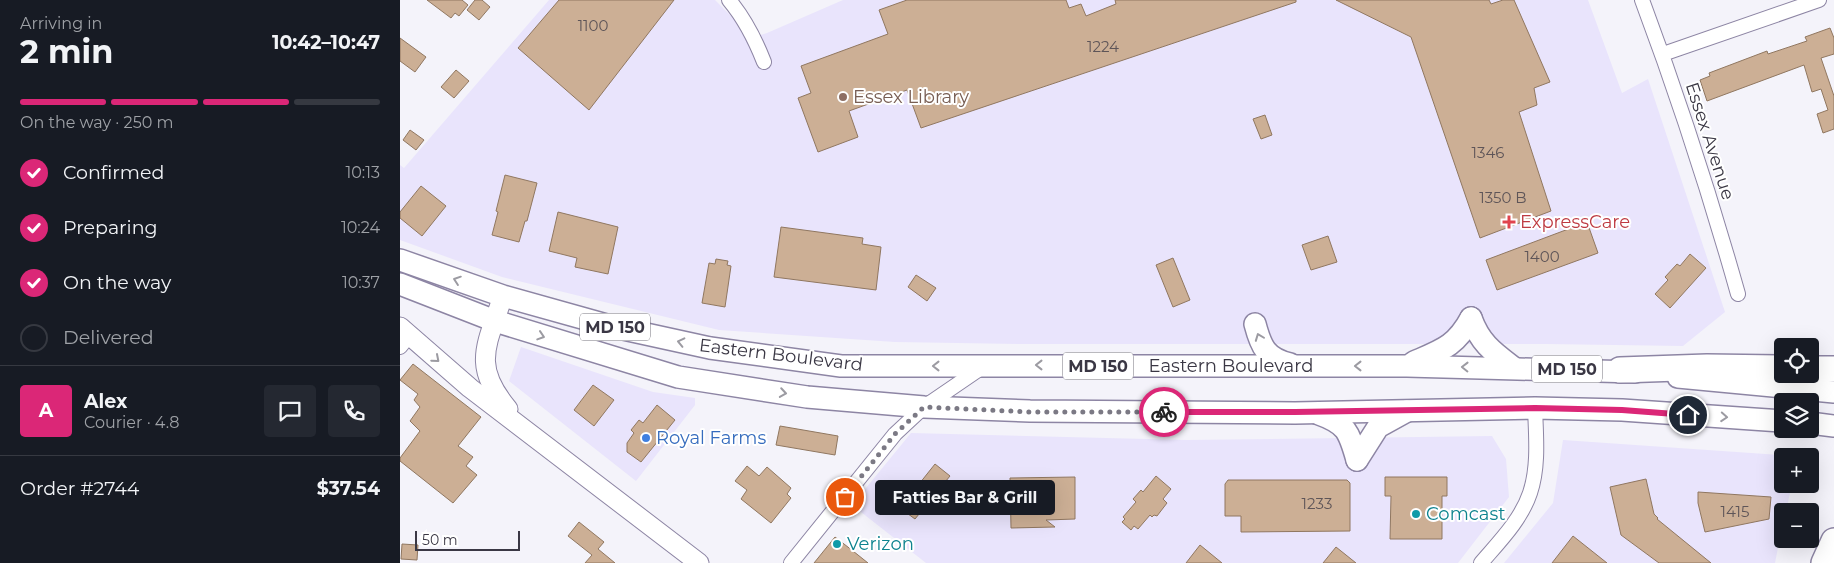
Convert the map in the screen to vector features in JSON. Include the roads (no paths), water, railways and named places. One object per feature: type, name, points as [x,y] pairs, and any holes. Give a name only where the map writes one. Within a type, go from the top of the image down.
[{"type":"highway","points":[[1620,370],[1774,368]]},
{"type":"highway","points":[[1819,369],[1834,369]]},
{"type":"highway","points":[[1824,563],[1834,541]]},
{"type":"main road","name":"Eastern Boulevard","points":[[400,260],[503,296],[614,327],[710,348],[841,366],[1407,366],[1620,370],[1834,392]]},
{"type":"main road","name":"Eastern Boulevard","points":[[400,284],[495,321],[678,377],[806,397],[924,407],[1040,412],[1315,412],[1535,408],[1622,410],[1774,420]]},
{"type":"main road","points":[[1407,366],[1448,348],[1462,334],[1471,318],[1476,332],[1488,348],[1514,368]]},
{"type":"main road","points":[[1255,324],[1258,337],[1265,351],[1277,361],[1295,366]]},
{"type":"main road","points":[[1315,412],[1336,420],[1345,428],[1357,460],[1378,428],[1410,410]]},
{"type":"main road","points":[[1819,424],[1834,426]]},
{"type":"street","points":[[729,0],[745,21],[764,62]]},
{"type":"street","name":"Essex Avenue","points":[[1642,0],[1663,54],[1723,240],[1738,294]]},
{"type":"street","points":[[1663,54],[1819,0]]},
{"type":"street","points":[[503,296],[485,352],[485,366],[487,379],[499,399],[521,426]]},
{"type":"street","points":[[403,337],[700,563]]},
{"type":"street","points":[[791,563],[895,434],[924,407],[985,366]]},
{"type":"street","points":[[1481,563],[1516,521],[1530,493],[1535,458],[1535,408]]},
{"type":"place","name":"Essex Library","points":[[843,97]]},
{"type":"place","name":"ExpressCare","points":[[1509,222]]},
{"type":"place","name":"Royal Farms","points":[[646,438]]},
{"type":"place","name":"Fatties Bar & Grill","points":[[845,497]]},
{"type":"place","name":"Comcast","points":[[1416,514]]},
{"type":"place","name":"Verizon","points":[[837,544]]}]
